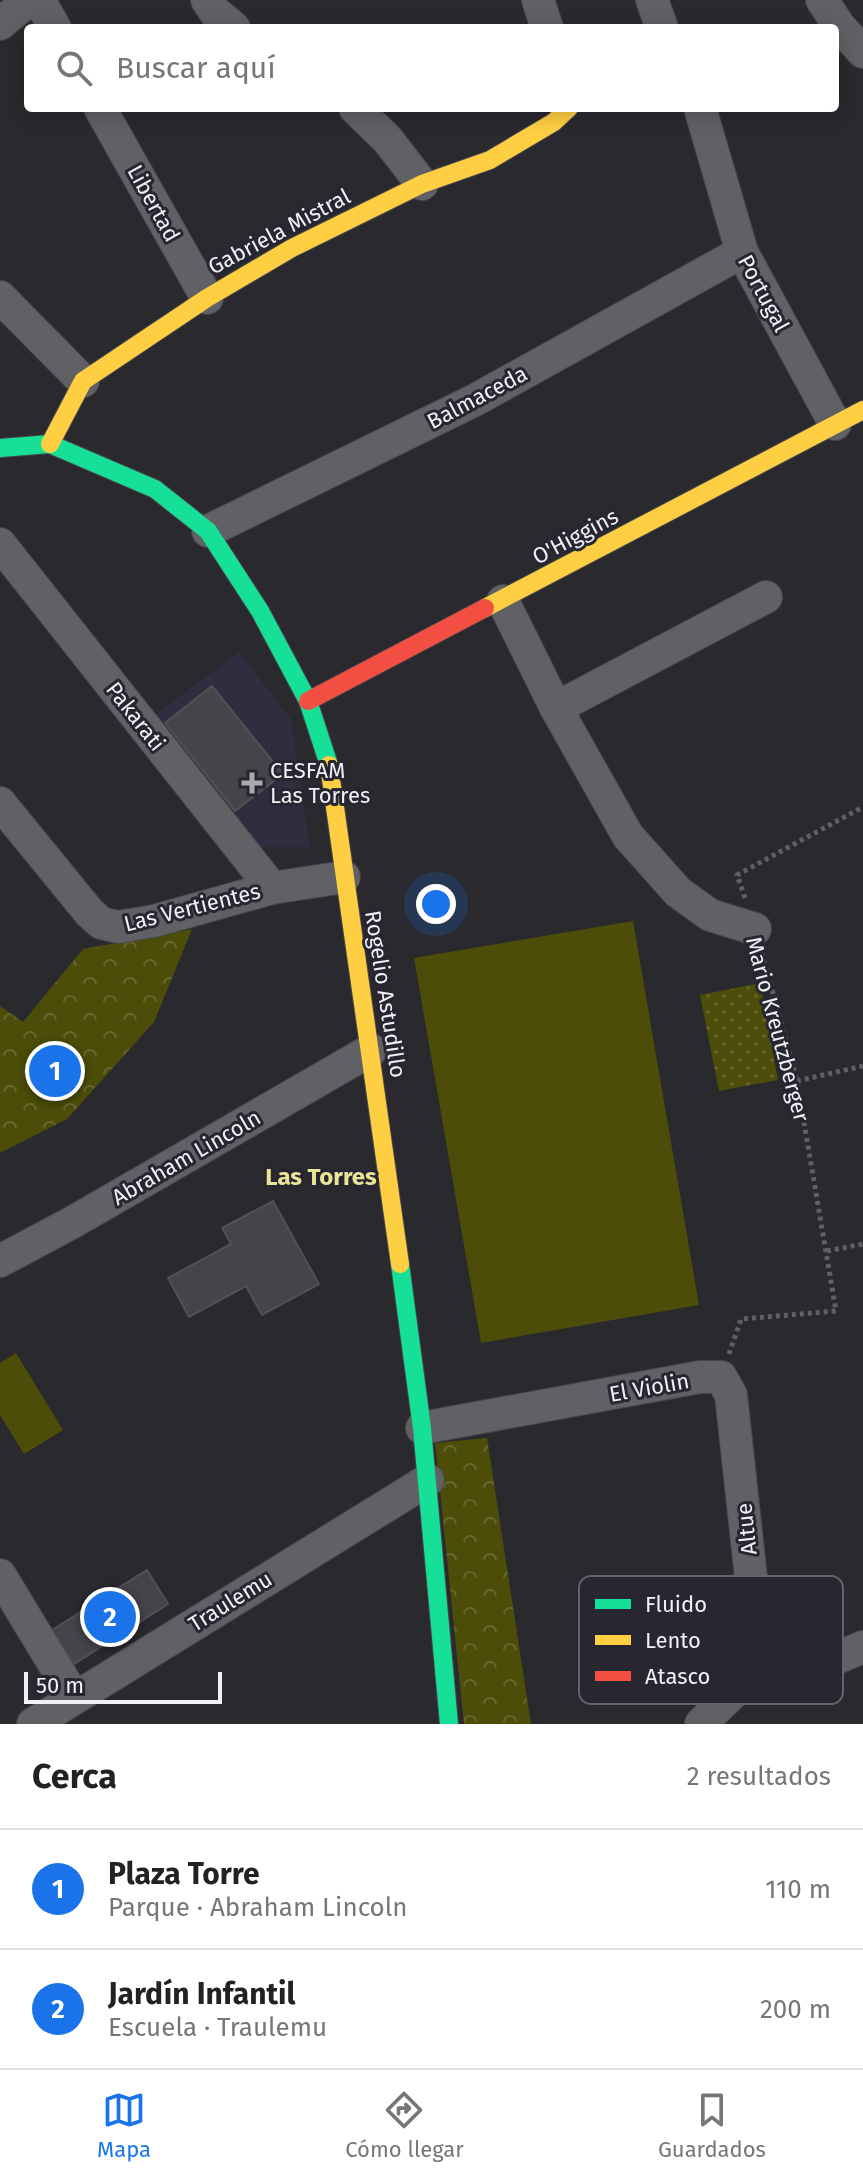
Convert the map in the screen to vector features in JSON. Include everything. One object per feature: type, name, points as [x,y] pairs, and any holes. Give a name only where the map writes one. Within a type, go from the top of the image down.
[{"type":"street","points":[[0,24],[29,0]]},
{"type":"street","points":[[39,0],[53,24]]},
{"type":"street","points":[[207,0],[229,24]]},
{"type":"street","points":[[538,0],[546,24]]},
{"type":"street","points":[[652,0],[661,24]]},
{"type":"street","points":[[822,0],[838,24]]},
{"type":"street","points":[[839,26],[863,52]]},
{"type":"street","name":"Libertad","points":[[102,112],[207,298]]},
{"type":"street","points":[[359,112],[387,139],[422,184]]},
{"type":"street","name":"Gabriela Mistral","points":[[50,444],[83,381],[207,298],[292,248],[422,184],[490,160],[554,122],[565,112]]},
{"type":"street","name":"Portugal","points":[[701,112],[742,252],[849,417]]},
{"type":"street","name":"Balmaceda","points":[[208,531],[475,400],[742,252]]},
{"type":"street","points":[[0,297],[83,381]]},
{"type":"street","name":"O'Higgins","points":[[308,701],[849,417]]},
{"type":"street","name":"Rogelio Astudillo","points":[[0,448],[50,444],[155,489],[208,531],[260,611],[308,701],[331,771],[371,1050],[422,1428],[449,1724]]},
{"type":"street","name":"Pakarati","points":[[0,544],[272,888]]},
{"type":"street","points":[[556,708],[766,597]]},
{"type":"street","name":"Mario Kreutzberger","points":[[503,601],[556,708],[628,836],[678,892],[710,915],[755,929]]},
{"type":"street","name":"Las Vertientes","points":[[0,803],[89,912],[101,923],[118,927],[154,921],[272,888],[344,877]]},
{"type":"street","name":"Abraham Lincoln","points":[[0,1261],[371,1050]]},
{"type":"street","name":"El Violin","points":[[422,1428],[700,1377],[721,1377]]},
{"type":"street","name":"Altue","points":[[721,1377],[731,1395],[751,1576]]},
{"type":"street","name":"Traulemu","points":[[33,1724],[428,1480]]},
{"type":"street","points":[[0,1575],[74,1697]]},
{"type":"street","points":[[843,1655],[863,1647]]},
{"type":"street","points":[[701,1724],[721,1704]]},
{"type":"path","points":[[737,875],[863,807]]},
{"type":"path","name":"Mario Kreutzberger","points":[[755,929],[797,1081],[836,1311]]},
{"type":"path","points":[[797,1081],[863,1066]]},
{"type":"path","points":[[827,1251],[863,1244]]},
{"type":"path","name":"El Violin","points":[[721,1377],[741,1319],[836,1311]]},
{"type":"shaded area","name":"CESFAM Las Torres","points":[[239,652],[291,719],[310,847],[255,847],[152,717]]},
{"type":"green space","points":[[633,921],[699,1305],[481,1343],[414,958]]},
{"type":"green space","points":[[192,929],[154,1022],[67,1119],[0,1153],[0,1006],[23,1022],[83,949]]},
{"type":"green space","points":[[760,983],[778,1080],[719,1091],[700,995]]},
{"type":"green space","points":[[16,1353],[63,1430],[24,1454],[0,1415],[0,1363]]},
{"type":"green space","points":[[487,1438],[531,1724],[464,1724],[435,1443]]},
{"type":"building","points":[[212,686],[283,774],[235,811],[165,723]]},
{"type":"building","points":[[273,1201],[319,1284],[262,1315],[246,1286],[189,1317],[168,1278],[231,1244],[222,1228]]},
{"type":"building","points":[[147,1570],[168,1604],[74,1664],[52,1630]]},
{"type":"traffic: fast","points":[[0,448],[50,444],[155,489],[208,531],[260,611],[308,701],[329,765]]},
{"type":"traffic: fast","points":[[400,1264],[422,1428],[449,1724]]},
{"type":"traffic: slow","points":[[50,444],[83,381],[207,298],[292,248],[422,184],[490,160],[554,122],[565,112]]},
{"type":"traffic: slow","points":[[485,608],[863,410]]},
{"type":"traffic: slow","points":[[329,765],[400,1264]]},
{"type":"traffic: jam","points":[[308,701],[485,608]]},
{"type":"place","name":"CESFAM Las Torres","points":[[252,783]]},
{"type":"place","name":"Plaza Torre","points":[[55,1071]]},
{"type":"place","name":"Jardín Infantil","points":[[110,1617]]},
{"type":"district","name":"Las Torres","points":[[321,1177]]}]
